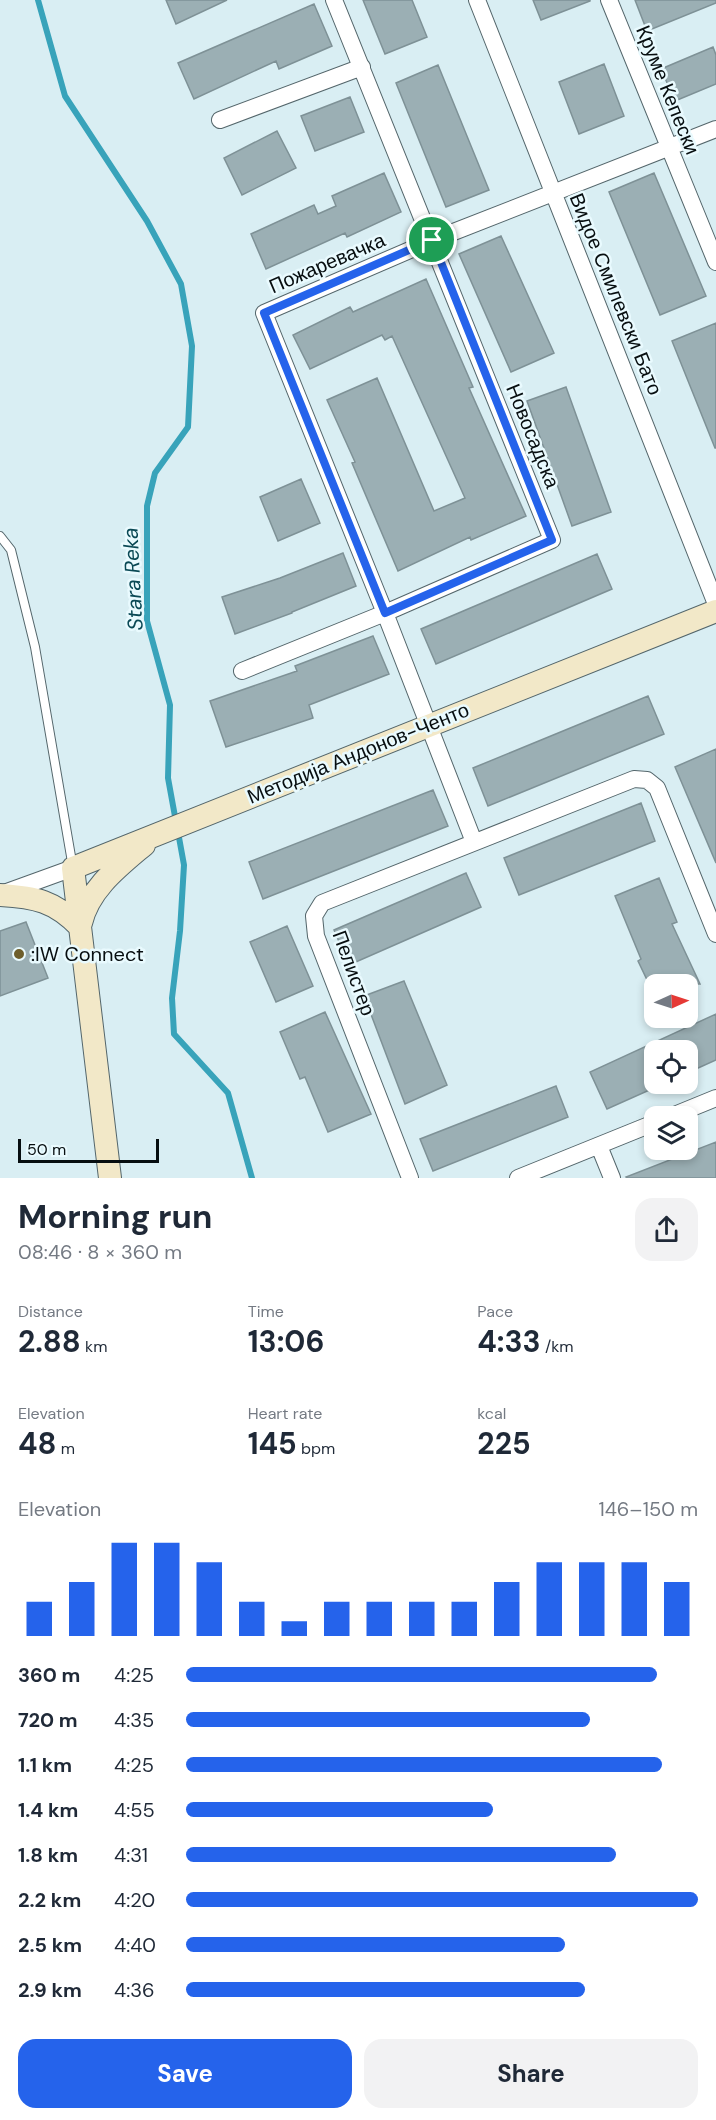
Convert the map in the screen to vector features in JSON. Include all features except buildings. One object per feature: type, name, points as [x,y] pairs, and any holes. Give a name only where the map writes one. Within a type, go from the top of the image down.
[{"type":"street","name":"Новосадска","points":[[334,0],[552,540],[385,613]]},
{"type":"street","name":"Видое Смилевски Бато","points":[[477,0],[716,604]]},
{"type":"street","name":"Круме Кепески","points":[[609,0],[716,262]]},
{"type":"street","points":[[220,120],[362,67]]},
{"type":"street","name":"Пожаревачка","points":[[385,613],[264,313],[432,240],[716,129]]},
{"type":"street","name":"Методија Андонов-Ченто","points":[[0,895],[73,868],[163,830],[716,611]]},
{"type":"street","points":[[242,671],[385,613],[474,842]]},
{"type":"street","name":"Пелистер","points":[[410,1178],[316,936],[314,916],[322,903],[634,779],[647,780],[657,788],[716,934]]},
{"type":"street","points":[[80,927],[85,907],[106,879],[163,830]]},
{"type":"street","points":[[73,868],[110,1178]]},
{"type":"street","points":[[0,895],[23,896],[46,901],[66,912],[80,927]]},
{"type":"street","points":[[696,1106],[716,1098]]},
{"type":"street","points":[[519,1178],[644,1127]]},
{"type":"street","points":[[598,1146],[612,1178]]},
{"type":"lane","points":[[0,536],[11,550],[35,647],[73,868]]},
{"type":"waterway","name":"Stara Reka","points":[[38,0],[65,96],[147,221],[181,284],[192,346],[188,427],[155,473],[147,506],[147,621],[170,705],[168,778],[176,822]]},
{"type":"waterway","name":"Stara Reka","points":[[178,832],[184,865],[180,931],[172,998],[174,1034],[228,1093],[252,1178]]},
{"type":"place","name":":IW Connect","points":[[19,954]]},
{"type":"route","points":[[432,240],[552,540],[385,613],[264,313],[432,240]]}]
